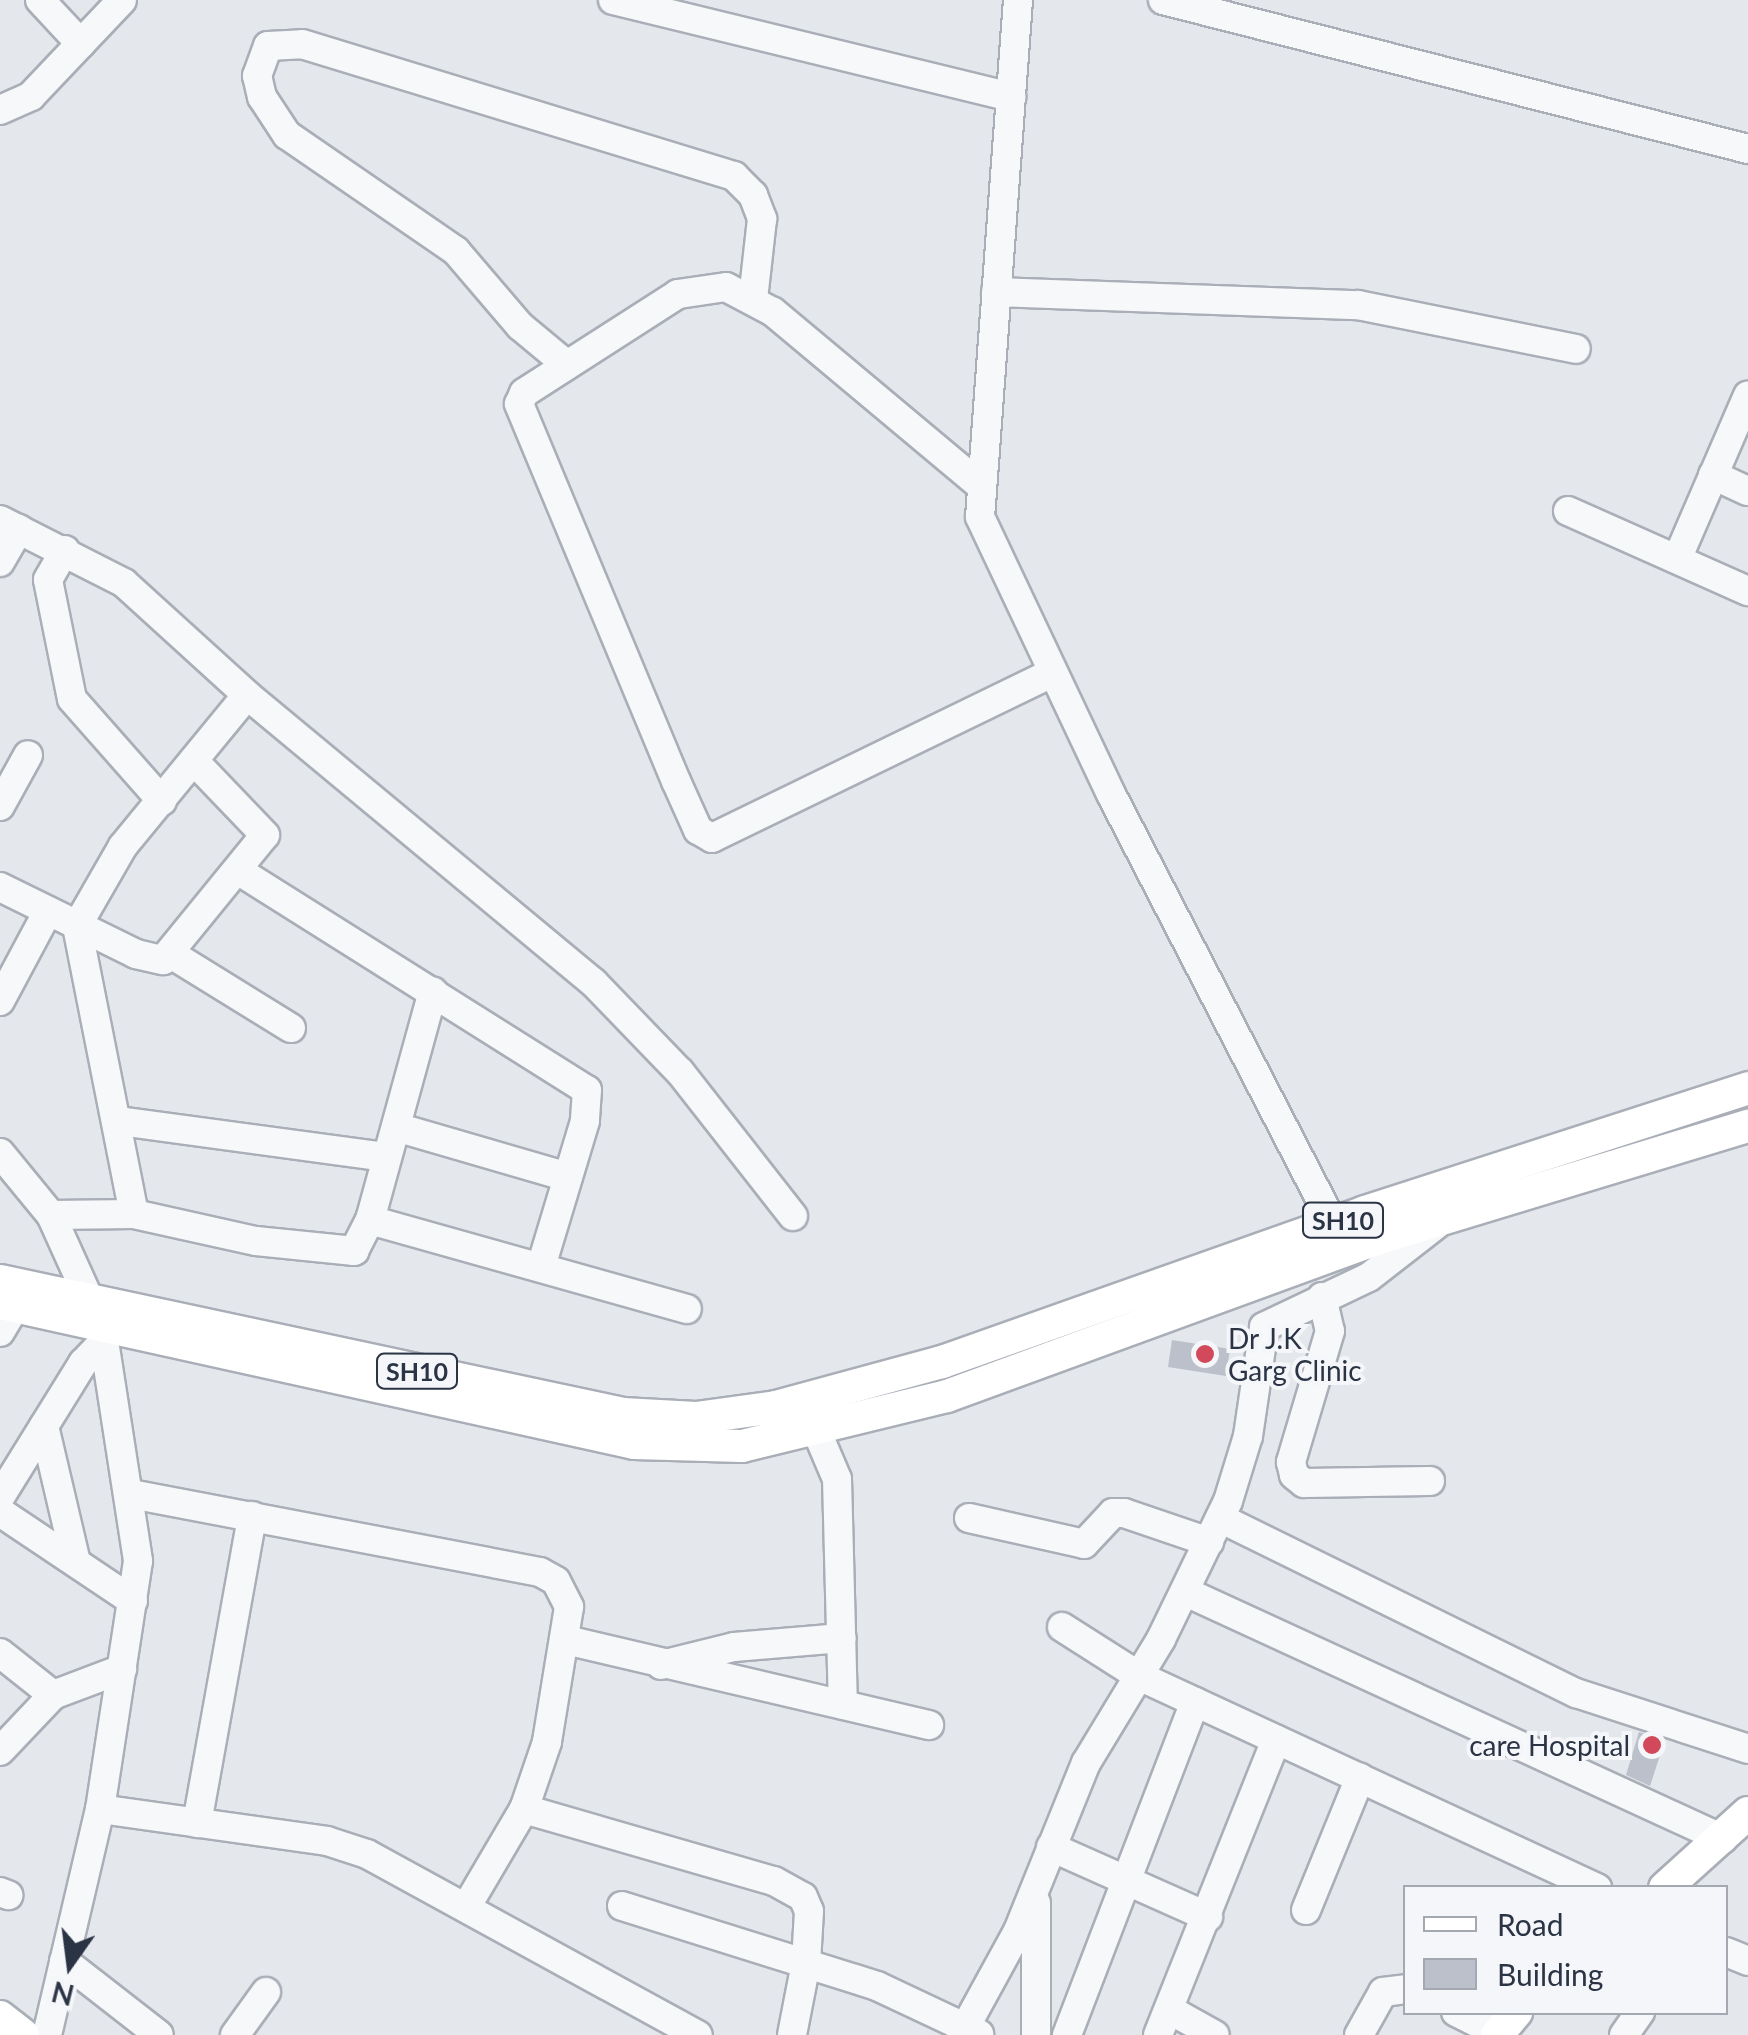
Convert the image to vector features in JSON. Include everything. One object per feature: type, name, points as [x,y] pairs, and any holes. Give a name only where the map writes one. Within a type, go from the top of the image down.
[{"type":"main road","name":"SH10","points":[[100,1323],[634,1442],[692,1449],[826,1430],[947,1396],[1340,1236],[1748,1088]]},
{"type":"main road","name":"SH10","points":[[4,1306],[623,1414],[696,1418],[837,1393],[1340,1236],[1446,1217],[1748,1126]]},
{"type":"main road","points":[[1668,1885],[1748,1813]]},
{"type":"main road","points":[[0,2017],[22,2035]]},
{"type":"street","points":[[40,0],[81,44]]},
{"type":"street","points":[[2,109],[30,96],[122,0]]},
{"type":"street","points":[[613,0],[1011,97]]},
{"type":"street","points":[[1018,0],[980,516],[990,546],[1052,673],[1340,1236]]},
{"type":"street","points":[[1163,0],[1748,149]]},
{"type":"street","points":[[567,365],[520,326],[456,251],[288,135],[260,86],[260,60],[268,46],[302,44],[734,176],[753,195],[762,219],[752,299]]},
{"type":"street","points":[[980,485],[752,299],[726,287],[678,294],[524,393],[524,421],[698,830],[723,836],[1052,673]]},
{"type":"street","points":[[996,292],[1358,305],[1576,350]]},
{"type":"street","points":[[1678,557],[1748,394]]},
{"type":"street","points":[[1713,475],[1748,491]]},
{"type":"street","points":[[1568,511],[1748,591]]},
{"type":"street","points":[[0,562],[9,524],[124,583],[247,695],[593,982],[680,1072],[794,1216]]},
{"type":"street","points":[[66,550],[48,580],[67,686],[82,712],[162,801]]},
{"type":"street","points":[[134,1214],[119,1122],[77,926],[102,878],[247,695]]},
{"type":"street","points":[[0,806],[28,755]]},
{"type":"street","points":[[0,888],[151,960],[171,954],[261,844],[264,828],[194,761]]},
{"type":"street","points":[[239,871],[587,1090],[590,1101],[540,1267]]},
{"type":"street","points":[[0,1001],[48,912]]},
{"type":"street","points":[[171,954],[291,1028]]},
{"type":"street","points":[[51,1215],[134,1214],[338,1253],[354,1251],[370,1220],[433,992]]},
{"type":"street","points":[[119,1122],[387,1157]]},
{"type":"street","points":[[396,1127],[568,1177]]},
{"type":"street","points":[[0,1153],[51,1215],[100,1323],[131,1494],[138,1560],[100,1808],[47,2035]]},
{"type":"street","points":[[622,1906],[877,1986],[919,2003],[968,2032],[1036,1886],[1086,1763],[1186,1592],[1215,1530],[1248,1436],[1264,1327],[1322,1296],[1369,1277],[1446,1217]]},
{"type":"street","points":[[370,1220],[687,1309]]},
{"type":"street","points":[[1322,1296],[1330,1331],[1292,1462],[1294,1475],[1304,1482],[1430,1481]]},
{"type":"street","points":[[0,1497],[100,1323]]},
{"type":"street","points":[[44,1426],[76,1562]]},
{"type":"street","points":[[826,1430],[837,1479],[843,1705]]},
{"type":"street","points":[[131,1494],[540,1572],[564,1593],[566,1640],[551,1725],[524,1809],[468,1904]]},
{"type":"street","points":[[0,1512],[133,1600]]},
{"type":"street","points":[[969,1518],[1084,1544],[1112,1513],[1215,1530],[1576,1693],[1748,1749]]},
{"type":"street","points":[[197,1823],[252,1516]]},
{"type":"street","points":[[1186,1592],[1723,1838]]},
{"type":"street","points":[[1062,1626],[1138,1676],[1590,1885]]},
{"type":"street","points":[[660,1665],[734,1646],[842,1638]]},
{"type":"street","points":[[566,1640],[660,1665],[929,1724]]},
{"type":"street","points":[[0,1653],[53,1695]]},
{"type":"street","points":[[0,1752],[53,1695],[122,1669]]},
{"type":"street","points":[[1067,2035],[1195,1702]]},
{"type":"street","points":[[1215,2035],[1164,2023],[1276,1740]]},
{"type":"street","points":[[1306,1910],[1360,1778]]},
{"type":"street","points":[[100,1808],[328,1842],[468,1904],[649,2025],[698,2035]]},
{"type":"street","points":[[524,1809],[793,1889],[809,1910],[806,1963],[792,2035]]},
{"type":"street","points":[[1051,1847],[1208,1916]]},
{"type":"street","points":[[1036,1886],[1036,2035]]},
{"type":"street","points":[[64,1961],[158,2035]]},
{"type":"street","points":[[1359,2035],[1382,1992],[1403,1990]]},
{"type":"street","points":[[234,2035],[266,1992]]},
{"type":"street","points":[[1466,2015],[1504,2027]]},
{"type":"building","points":[[1172,1340],[1230,1349],[1226,1376],[1168,1367]]},
{"type":"building","points":[[1639,1732],[1665,1740],[1650,1786],[1626,1775]]},
{"type":"place","name":"Dr J.K Garg Clinic","points":[[1205,1354]]},
{"type":"place","name":"care Hospital","points":[[1652,1745]]}]
